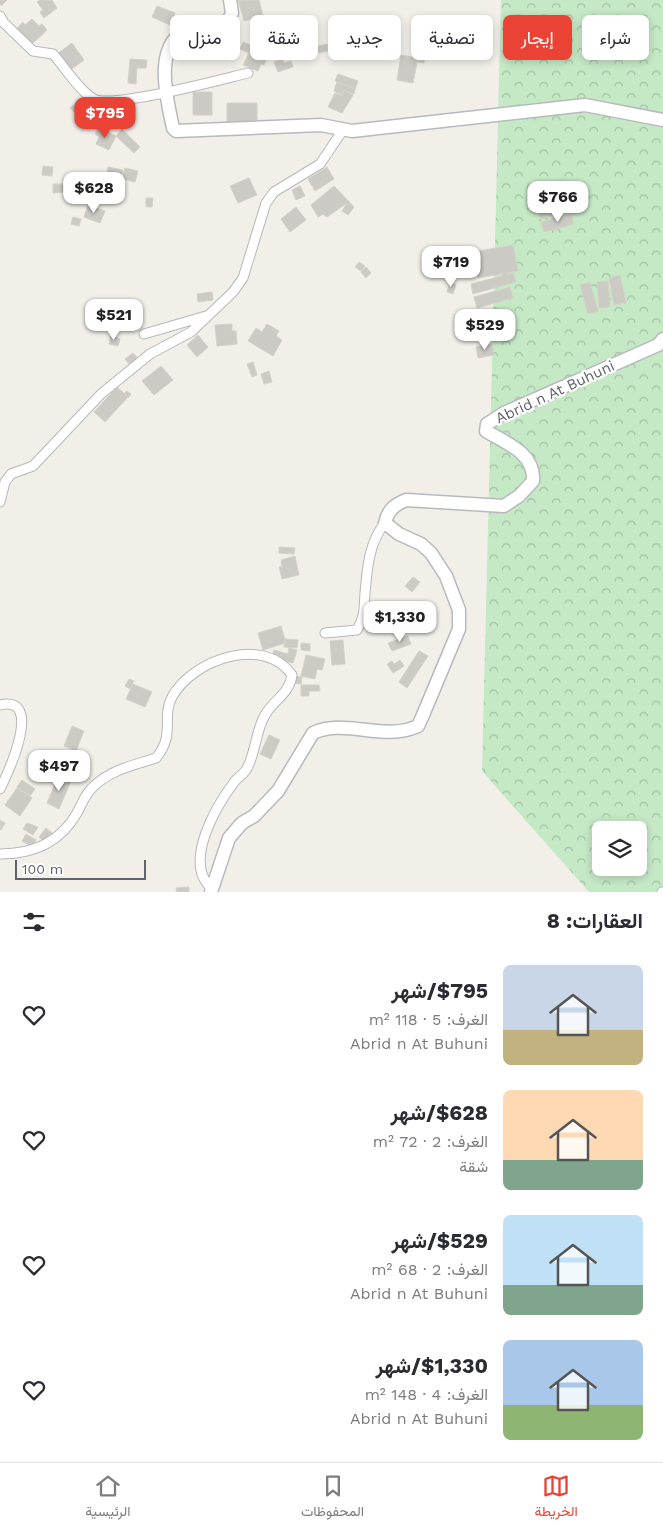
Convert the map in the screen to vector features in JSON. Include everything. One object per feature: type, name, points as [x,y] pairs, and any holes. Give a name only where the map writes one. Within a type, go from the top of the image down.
[{"type":"street","points":[[230,0],[232,14],[226,26],[191,28],[180,35],[168,55],[163,74],[173,128],[176,131],[321,125],[352,131],[585,105],[663,120]]},
{"type":"street","points":[[0,16],[4,23],[33,51],[53,54],[92,98],[107,101],[166,93],[248,73]]},
{"type":"street","points":[[0,502],[5,482],[11,474],[33,466],[101,394],[150,354],[191,332],[240,285],[261,216],[270,198],[274,192],[320,164],[343,130]]},
{"type":"street","points":[[144,334],[210,315]]},
{"type":"street","name":"Abrid n At Buhuni","points":[[384,523],[387,512],[396,504],[406,500],[504,506],[519,496],[533,481],[532,467],[521,452],[486,431],[487,424],[504,413],[658,345],[663,339]]},
{"type":"street","points":[[211,890],[229,838],[242,823],[254,816],[278,791],[313,733],[323,728],[339,727],[380,732],[400,731],[418,726],[459,629],[459,610],[446,576],[431,553],[421,544],[399,534],[384,523],[374,536],[366,576],[366,610],[361,623],[357,630],[325,633]]},
{"type":"street","points":[[0,854],[17,854],[45,846],[68,826],[87,793],[98,782],[122,769],[156,758],[168,737],[168,712],[172,698],[192,675],[214,662],[234,656],[261,655],[286,666],[292,675],[290,685],[285,695],[274,702],[265,715],[246,770],[235,782],[209,827],[199,861],[201,877],[211,890]]},
{"type":"street","points":[[0,705],[11,703],[18,706],[23,716],[21,730],[0,789]]},
{"type":"green space","points":[[501,0],[663,0],[663,892],[589,892],[482,771]]},
{"type":"building","points":[[0,0],[7,0],[1,6]]},
{"type":"building","points":[[40,0],[52,0],[57,8],[44,18],[40,12],[43,10],[37,2]]},
{"type":"building","points":[[238,0],[259,0],[263,15],[250,15],[250,19],[244,21]]},
{"type":"building","points":[[157,6],[175,13],[174,15],[170,15],[170,25],[152,17]]},
{"type":"building","points":[[32,19],[39,26],[42,24],[47,30],[32,44],[17,28],[23,22],[25,25]]},
{"type":"building","points":[[243,42],[250,45],[250,60],[266,60],[264,65],[261,64],[258,71],[243,65],[249,53],[240,49]]},
{"type":"building","points":[[72,43],[84,60],[69,71],[57,54]]},
{"type":"building","points":[[327,44],[328,51],[318,53],[318,46]]},
{"type":"building","points":[[401,55],[411,57],[411,60],[424,60],[424,63],[417,62],[413,83],[397,80]]},
{"type":"building","points":[[130,59],[147,60],[146,68],[137,68],[136,84],[128,83]]},
{"type":"building","points":[[279,60],[282,60],[284,63],[291,61],[293,67],[278,72],[274,62]]},
{"type":"building","points":[[338,74],[358,81],[355,89],[335,81]]},
{"type":"building","points":[[337,82],[355,89],[354,94],[344,90],[342,95],[334,91]]},
{"type":"building","points":[[344,90],[353,95],[342,113],[328,107],[335,93],[342,96]]},
{"type":"building","points":[[193,92],[212,92],[212,115],[193,115]]},
{"type":"building","points":[[76,103],[82,111],[77,115],[70,108]]},
{"type":"building","points":[[227,103],[257,103],[257,122],[227,123]]},
{"type":"building","points":[[98,128],[116,136],[109,150],[96,144],[99,137],[95,134]]},
{"type":"building","points":[[122,129],[140,147],[134,153],[116,136]]},
{"type":"building","points":[[43,166],[53,167],[52,176],[42,175]]},
{"type":"building","points":[[108,167],[123,170],[121,179],[114,178],[113,186],[105,185]]},
{"type":"building","points":[[327,167],[334,179],[315,191],[308,179]]},
{"type":"building","points":[[125,168],[138,171],[135,182],[122,179]]},
{"type":"building","points":[[249,178],[257,195],[238,203],[230,186]]},
{"type":"building","points":[[562,180],[564,191],[532,197],[530,187]]},
{"type":"building","points":[[53,184],[67,184],[67,192],[53,193]]},
{"type":"building","points":[[300,186],[305,196],[296,200],[292,190]]},
{"type":"building","points":[[334,186],[354,207],[348,215],[342,211],[347,203],[327,217],[323,214],[318,217],[311,205]]},
{"type":"building","points":[[146,198],[153,198],[152,207],[146,207]]},
{"type":"building","points":[[567,202],[569,211],[540,219],[537,209]]},
{"type":"building","points":[[88,205],[105,211],[100,223],[84,217]]},
{"type":"building","points":[[296,207],[306,220],[290,232],[281,219]]},
{"type":"building","points":[[571,214],[574,224],[544,232],[541,222]]},
{"type":"building","points":[[73,217],[81,219],[79,226],[71,224]]},
{"type":"building","points":[[513,245],[518,271],[478,278],[473,252]]},
{"type":"building","points":[[359,262],[365,266],[361,271],[355,267]]},
{"type":"building","points":[[366,267],[371,273],[366,278],[361,272]]},
{"type":"building","points":[[513,273],[516,282],[473,294],[471,284]]},
{"type":"building","points":[[620,275],[626,303],[614,305],[609,278]]},
{"type":"building","points":[[608,281],[610,307],[599,308],[597,282]]},
{"type":"building","points":[[590,282],[598,311],[588,314],[580,285]]},
{"type":"building","points":[[450,283],[456,285],[453,294],[447,292]]},
{"type":"building","points":[[510,287],[513,298],[477,308],[474,297]]},
{"type":"building","points":[[212,292],[213,300],[198,302],[197,294]]},
{"type":"building","points":[[232,324],[232,331],[236,331],[237,344],[217,346],[215,325]]},
{"type":"building","points":[[267,324],[279,331],[276,336],[282,340],[273,356],[248,341],[256,328],[262,332]]},
{"type":"building","points":[[198,335],[208,347],[197,357],[187,345]]},
{"type":"building","points":[[111,336],[120,339],[118,346],[109,344]]},
{"type":"building","points":[[492,344],[494,355],[478,358],[476,347]]},
{"type":"building","points":[[133,353],[138,358],[130,365],[125,359]]},
{"type":"building","points":[[253,362],[257,375],[252,377],[247,364]]},
{"type":"building","points":[[161,366],[173,380],[154,395],[142,381]]},
{"type":"building","points":[[269,371],[272,382],[264,384],[261,374]]},
{"type":"building","points":[[117,387],[128,397],[105,422],[94,412]]},
{"type":"building","points":[[127,391],[131,394],[128,398],[124,394]]},
{"type":"building","points":[[279,547],[295,548],[294,554],[279,553]]},
{"type":"building","points":[[295,556],[299,575],[282,579],[279,567],[282,567],[281,560]]},
{"type":"building","points":[[413,577],[420,582],[412,592],[405,586]]},
{"type":"building","points":[[389,602],[395,621],[386,624],[380,605]]},
{"type":"building","points":[[281,626],[286,643],[263,650],[258,633]]},
{"type":"building","points":[[408,636],[411,644],[392,651],[388,643]]},
{"type":"building","points":[[285,639],[298,640],[297,648],[284,647]]},
{"type":"building","points":[[343,640],[345,664],[332,665],[330,641]]},
{"type":"building","points":[[301,643],[310,644],[310,651],[301,650]]},
{"type":"building","points":[[289,648],[297,650],[293,663],[272,658],[274,650],[288,654]]},
{"type":"building","points":[[419,651],[428,656],[407,688],[399,682]]},
{"type":"building","points":[[306,655],[325,659],[322,670],[317,669],[315,679],[301,676]]},
{"type":"building","points":[[400,660],[404,666],[393,673],[387,664],[392,661],[394,664]]},
{"type":"building","points":[[293,676],[302,677],[301,684],[292,683]]},
{"type":"building","points":[[129,679],[134,681],[130,689],[125,686]]},
{"type":"building","points":[[133,684],[152,692],[145,707],[126,699]]},
{"type":"building","points":[[301,685],[319,685],[320,691],[309,691],[309,696],[301,696]]},
{"type":"building","points":[[72,726],[84,731],[76,751],[64,746]]},
{"type":"building","points":[[269,735],[280,740],[271,759],[260,754]]},
{"type":"building","points":[[59,775],[71,781],[59,809],[47,803]]},
{"type":"building","points":[[22,780],[35,789],[30,796],[17,787]]},
{"type":"building","points":[[17,788],[32,798],[20,816],[5,805]]},
{"type":"building","points":[[0,820],[5,823],[1,830],[0,829]]},
{"type":"building","points":[[27,823],[38,827],[33,835],[23,829]]},
{"type":"building","points":[[46,828],[52,833],[44,842],[39,837]]},
{"type":"building","points":[[26,834],[36,840],[32,847],[22,841]]},
{"type":"building","points":[[189,887],[189,892],[177,892],[176,888]]}]
